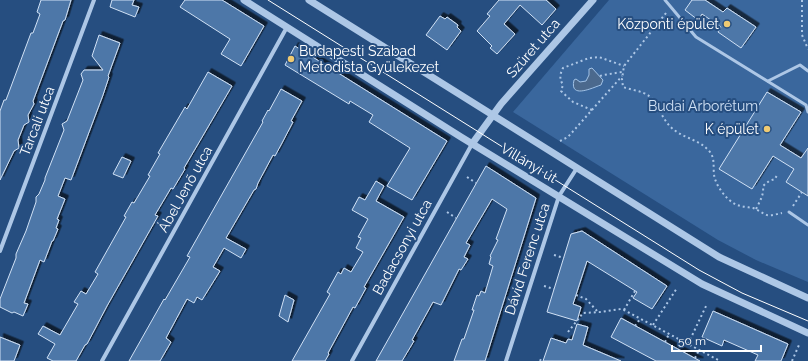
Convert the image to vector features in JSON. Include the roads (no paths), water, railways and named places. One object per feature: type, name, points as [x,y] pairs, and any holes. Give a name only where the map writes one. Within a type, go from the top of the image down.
[{"type":"street","name":"Tarcali utca","points":[[0,251],[94,0]]},
{"type":"street","name":"Villányi út","points":[[244,0],[472,144],[702,284],[808,333]]},
{"type":"street","name":"Villányi út","points":[[309,0],[719,257],[808,298]]},
{"type":"street","name":"Szüret utca","points":[[472,144],[493,114],[593,0]]},
{"type":"street","name":"Ábel Jenő utca","points":[[102,361],[287,27]]},
{"type":"street","name":"Badacsonyi utca","points":[[352,361],[472,144]]},
{"type":"street","name":"Dávid Ferenc utca","points":[[506,361],[559,196],[576,168]]},
{"type":"lane","points":[[665,0],[696,37],[806,105],[808,112]]},
{"type":"lane","points":[[768,81],[800,65],[808,71]]},
{"type":"lane","points":[[789,212],[808,225]]},
{"type":"tram line","points":[[268,0],[699,270],[742,293],[808,321]]},
{"type":"place","name":"Központi épület","points":[[727,24]]},
{"type":"place","name":"Budapesti Szabad Metodista Gyülekezet","points":[[291,59]]},
{"type":"place","name":"K épület","points":[[767,129]]},
{"type":"park label","name":"Budai Arborétum","points":[[703,106]]}]
